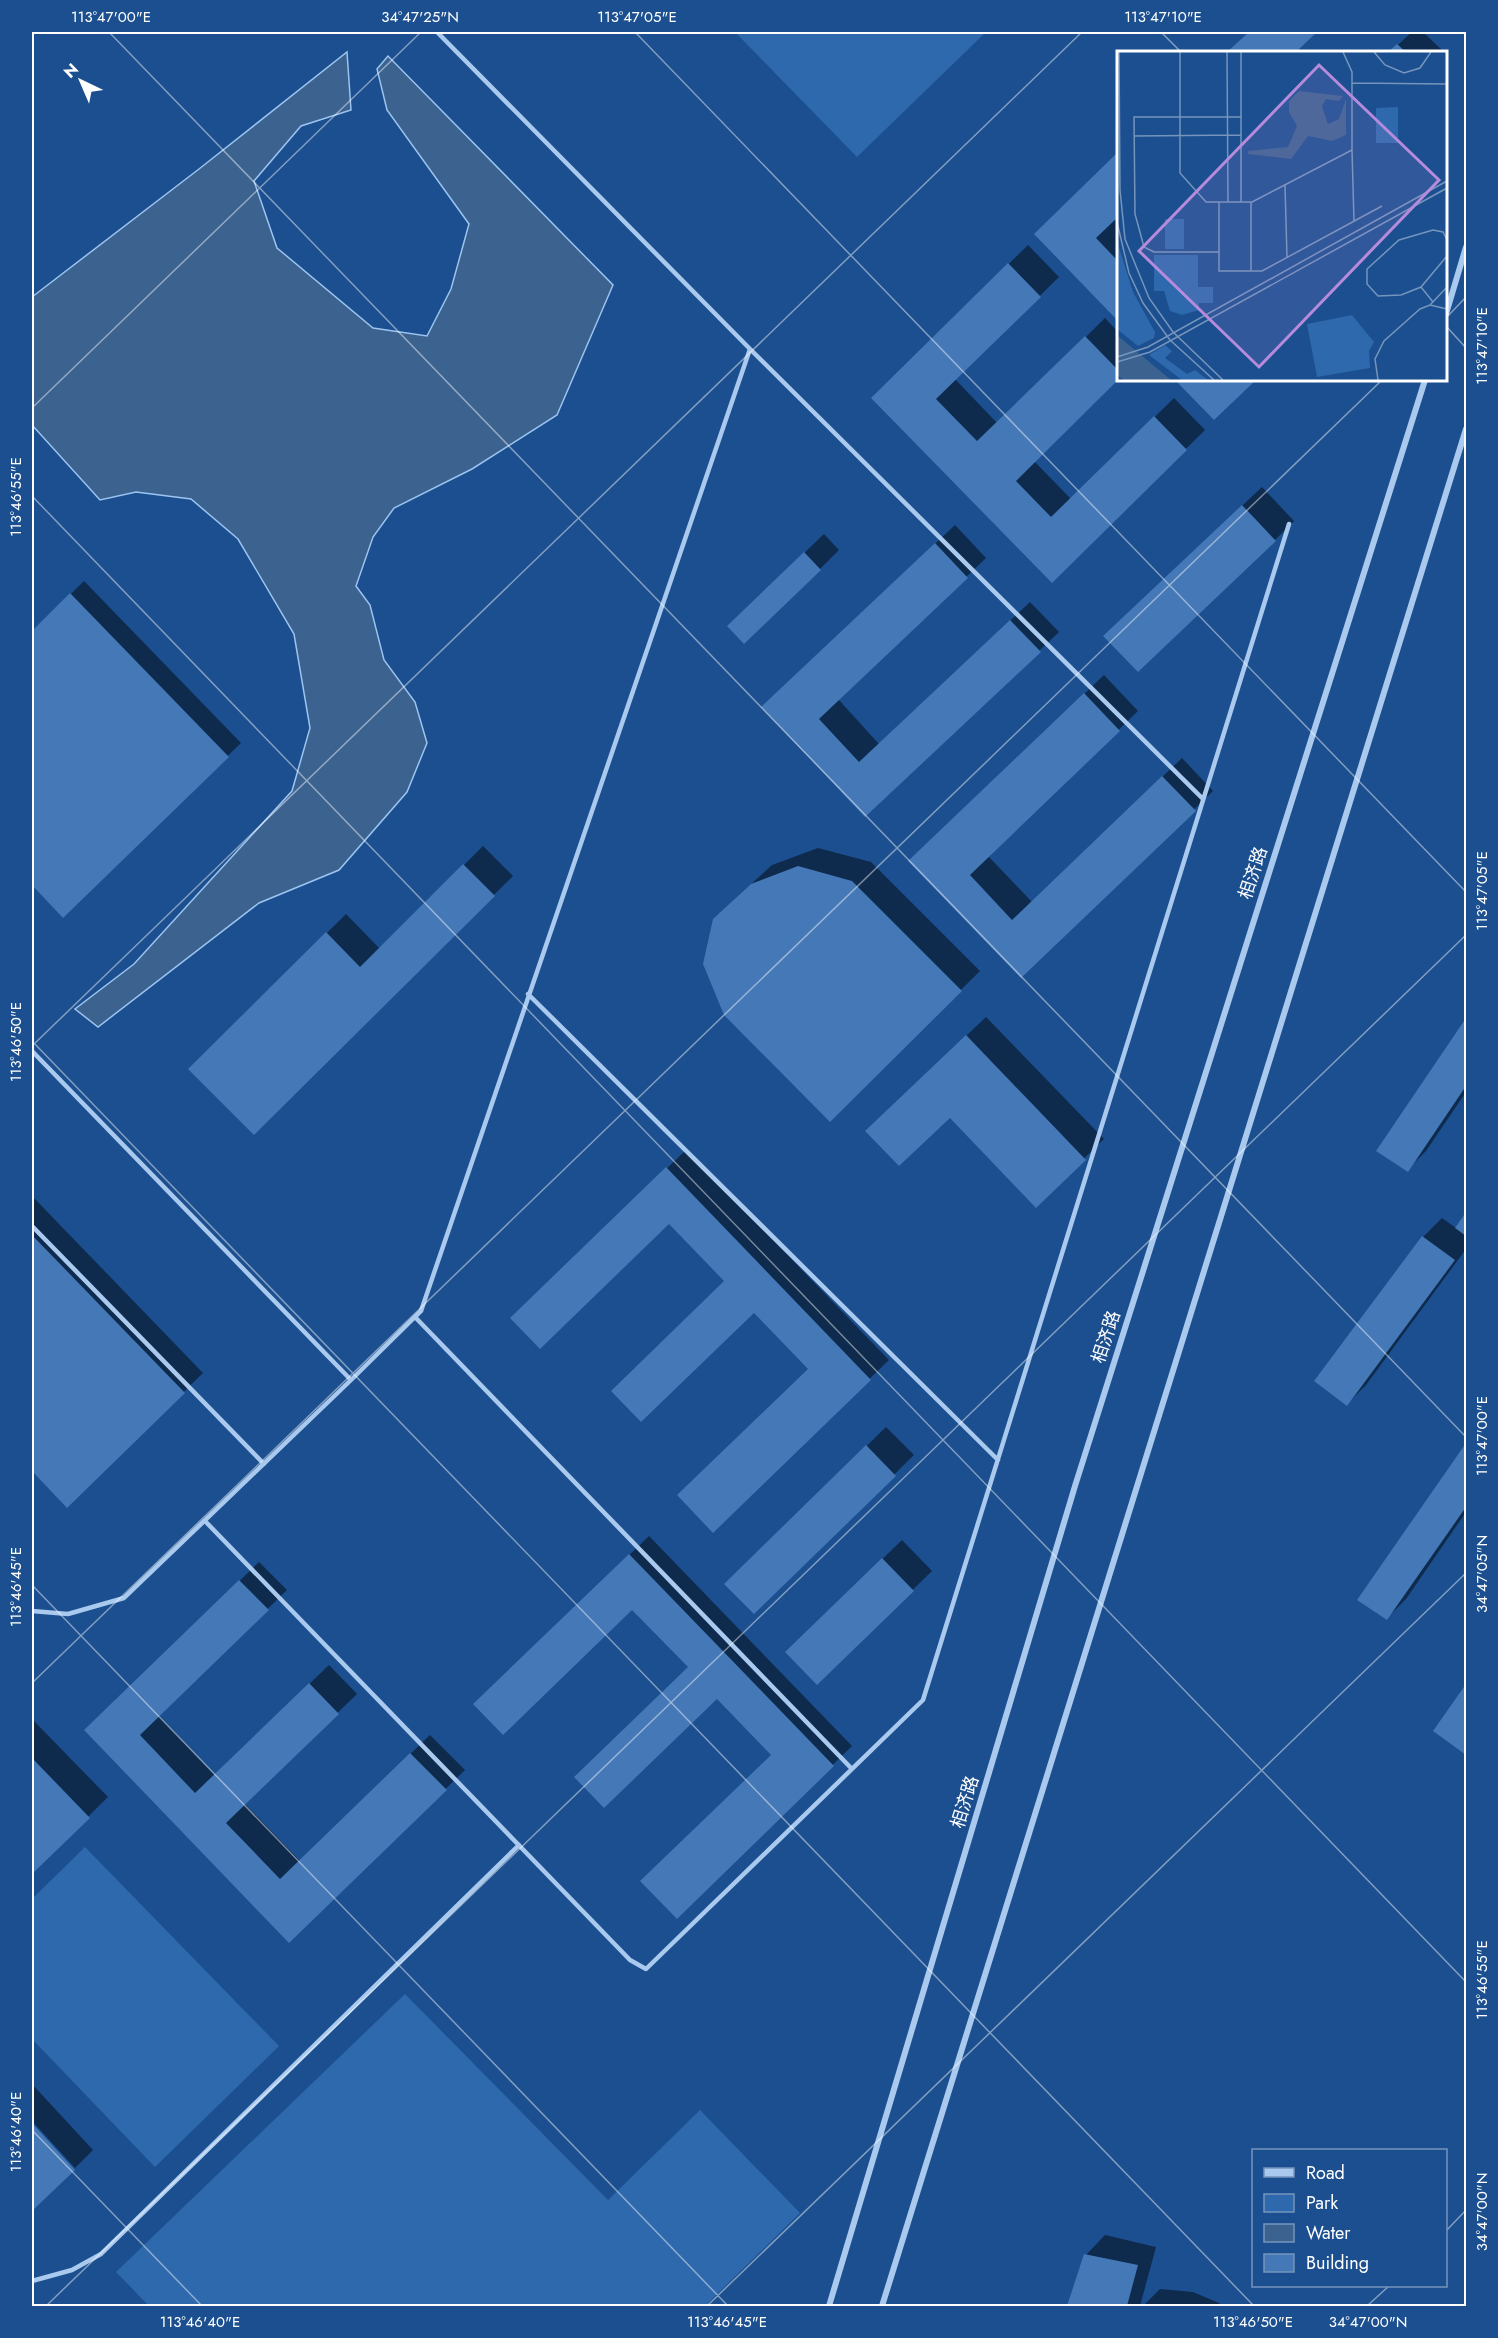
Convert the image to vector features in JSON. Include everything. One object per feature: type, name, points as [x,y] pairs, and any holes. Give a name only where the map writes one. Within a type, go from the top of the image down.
[{"type":"street","points":[[1447,311],[1467,247]]},
{"type":"street","name":"相济路","points":[[829,2307],[1075,1486],[1425,381]]},
{"type":"street","points":[[882,2307],[1467,429]]},
{"type":"lane","points":[[437,32],[750,349],[1203,799]]},
{"type":"lane","points":[[32,1611],[68,1614],[124,1598],[421,1311],[750,349]]},
{"type":"lane","points":[[205,1521],[630,1960],[646,1969],[923,1700],[1289,524]]},
{"type":"lane","points":[[528,994],[998,1460]]},
{"type":"lane","points":[[32,1051],[351,1380]]},
{"type":"lane","points":[[32,1226],[264,1464]]},
{"type":"lane","points":[[415,1317],[852,1768]]},
{"type":"lane","points":[[32,2281],[72,2270],[101,2253],[519,1845]]},
{"type":"green space","points":[[735,32],[986,32],[857,157]]},
{"type":"green space","points":[[85,1847],[279,2046],[155,2167],[32,2039],[32,1899]]},
{"type":"green space","points":[[405,1994],[608,2200],[700,2110],[800,2213],[708,2303],[711,2306],[149,2306],[116,2272]]},
{"type":"water","points":[[347,52],[351,110],[301,126],[254,181],[277,248],[373,328],[427,336],[451,289],[469,224],[387,110],[377,69],[388,56],[613,285],[557,415],[472,469],[394,508],[373,537],[356,586],[370,605],[384,660],[415,702],[427,743],[407,792],[339,870],[259,903],[98,1027],[75,1009],[134,964],[292,791],[310,728],[294,634],[238,539],[191,499],[136,492],[100,500],[32,425],[32,297]]},
{"type":"building","points":[[1249,32],[1317,32],[1297,51],[1228,51]]},
{"type":"building","points":[[1397,44],[1405,51],[1389,51]]},
{"type":"building","points":[[1117,153],[1117,218],[1096,238],[1117,260],[1117,320],[1034,234]]},
{"type":"building","points":[[1008,263],[1041,297],[936,399],[977,441],[1085,336],[1117,369],[1117,381],[1016,481],[1051,517],[1154,416],[1187,450],[1052,583],[871,398]]},
{"type":"building","points":[[1176,381],[1255,381],[1214,420]]},
{"type":"building","points":[[1242,505],[1276,541],[1138,672],[1103,636]]},
{"type":"building","points":[[935,543],[968,578],[819,719],[859,762],[1010,620],[1041,652],[865,817],[761,707]]},
{"type":"building","points":[[804,552],[821,570],[744,644],[727,626]]},
{"type":"building","points":[[70,593],[229,757],[63,918],[32,885],[32,631]]},
{"type":"building","points":[[1084,693],[1120,731],[970,875],[1012,920],[1162,776],[1196,811],[1021,978],[908,861]]},
{"type":"building","points":[[463,864],[495,896],[254,1135],[188,1069],[326,932],[360,967]]},
{"type":"building","points":[[798,866],[852,881],[962,991],[830,1122],[724,1015],[703,964],[713,919],[751,884]]},
{"type":"building","points":[[1466,1018],[1466,1086],[1408,1172],[1376,1151]]},
{"type":"building","points":[[966,1035],[1086,1160],[1036,1208],[950,1118],[899,1166],[865,1131]]},
{"type":"building","points":[[666,1167],[871,1380],[713,1533],[677,1495],[808,1369],[754,1313],[641,1422],[611,1391],[724,1281],[669,1224],[540,1349],[510,1318]]},
{"type":"building","points":[[1466,1212],[1466,1236],[1455,1228]]},
{"type":"building","points":[[32,1235],[185,1393],[67,1508],[32,1471]]},
{"type":"building","points":[[1422,1236],[1455,1260],[1347,1406],[1314,1381]]},
{"type":"building","points":[[1466,1443],[1466,1507],[1387,1620],[1357,1600]]},
{"type":"building","points":[[866,1445],[896,1476],[754,1614],[724,1584]]},
{"type":"building","points":[[629,1554],[834,1766],[677,1919],[640,1881],[771,1755],[717,1699],[604,1808],[574,1777],[688,1667],[632,1610],[503,1735],[473,1704]]},
{"type":"building","points":[[882,1558],[914,1591],[817,1685],[785,1652]]},
{"type":"building","points":[[239,1580],[269,1610],[140,1735],[195,1793],[309,1683],[339,1714],[226,1823],[280,1879],[410,1753],[447,1790],[289,1943],[84,1730]]},
{"type":"building","points":[[1466,1684],[1466,1755],[1433,1731]]},
{"type":"building","points":[[32,1758],[90,1818],[32,1874]]},
{"type":"building","points":[[32,2123],[75,2170],[32,2211]]},
{"type":"building","points":[[1084,2254],[1138,2265],[1127,2306],[1067,2306]]}]
